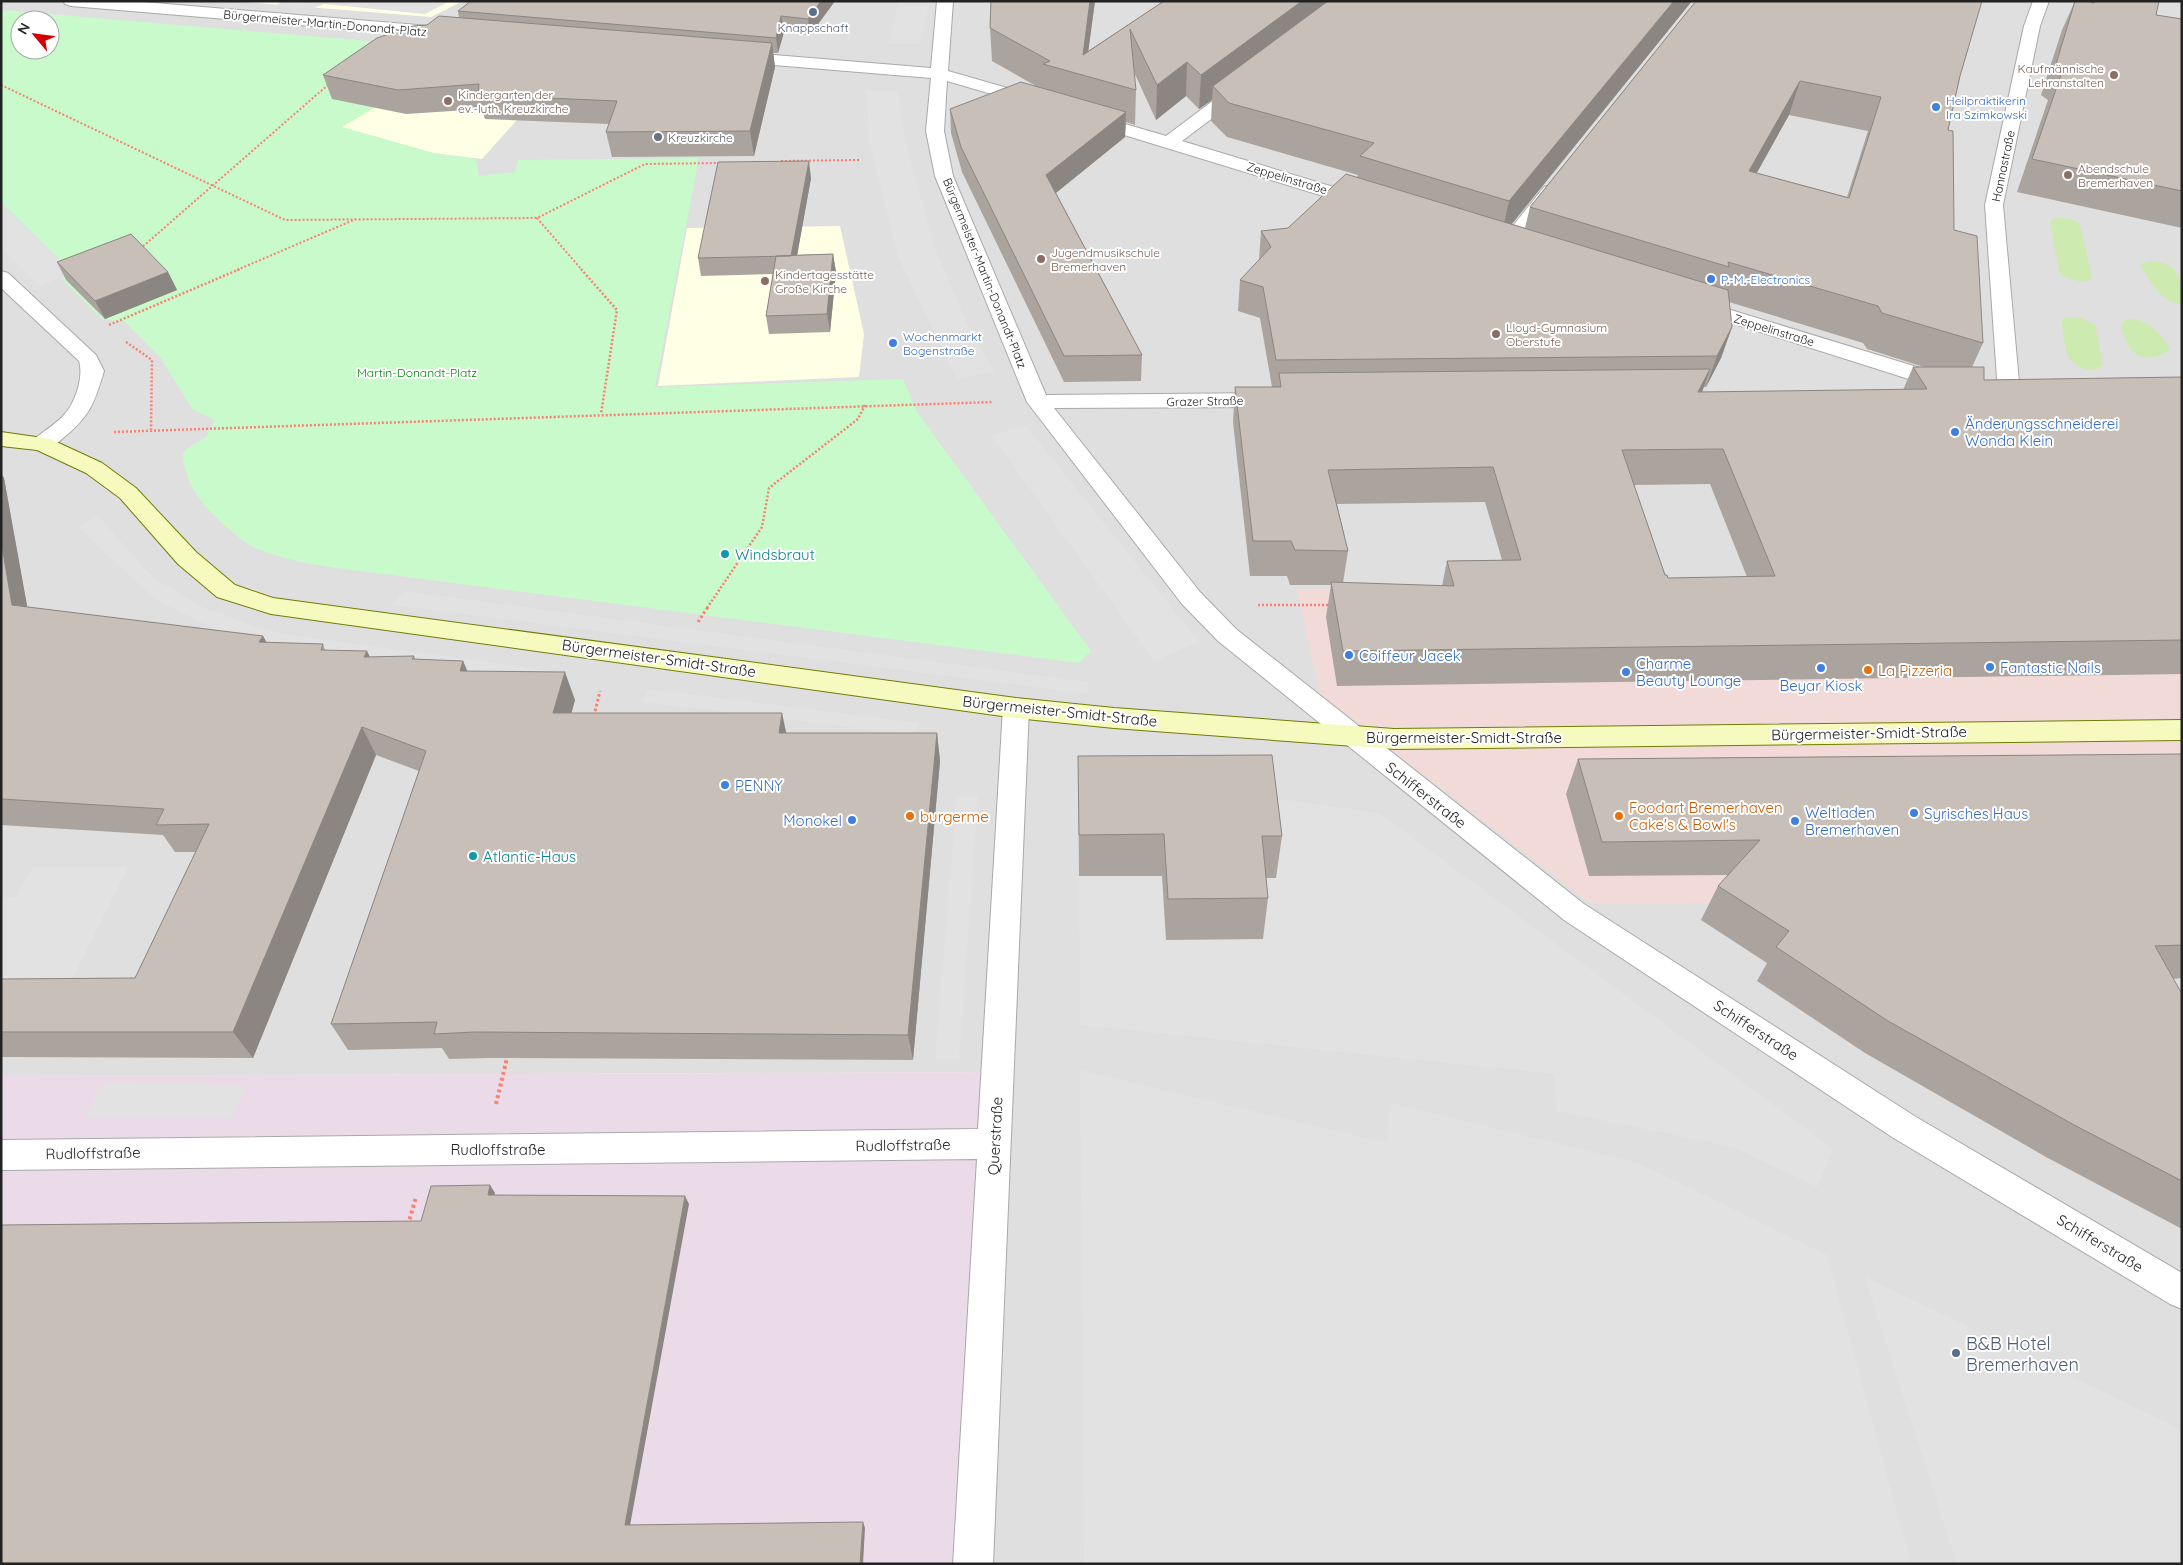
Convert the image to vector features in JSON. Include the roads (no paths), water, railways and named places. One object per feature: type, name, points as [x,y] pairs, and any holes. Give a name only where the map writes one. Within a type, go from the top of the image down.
[{"type":"street","name":"Bürgermeister-Martin-Donandt-Platz","points":[[71,1],[455,33]]},
{"type":"street","name":"Bürgermeister-Martin-Donandt-Platz","points":[[945,1],[935,131],[944,176],[1038,402],[1198,606],[1227,635],[1352,736]]},
{"type":"street","name":"Hannastraße","points":[[1986,393],[2019,393],[1994,206],[2032,26],[2041,1]]},
{"type":"street","points":[[721,56],[940,74],[1054,108]]},
{"type":"street","points":[[1169,142],[1256,78]]},
{"type":"street","name":"Zeppelinstraße","points":[[1074,114],[1385,208]]},
{"type":"street","points":[[1506,246],[1562,177]]},
{"type":"street","points":[[1488,240],[1525,252]]},
{"type":"street","points":[[1,277],[89,359],[94,371],[88,391],[73,418],[42,444]]},
{"type":"street","name":"Zeppelinstraße","points":[[1676,299],[1959,390],[1909,394]]},
{"type":"street","name":"Grazer Straße","points":[[1038,402],[1296,400]]},
{"type":"street","name":"Bürgermeister-Smidt-Straße","points":[[1,439],[42,444],[94,468],[128,493],[187,558],[226,591],[271,606],[1016,708],[1114,718],[1394,739],[2182,730]]},
{"type":"street","name":"Querstraße","points":[[973,1564],[1016,708]]},
{"type":"street","name":"Schifferstraße","points":[[1352,736],[1574,912],[1904,1128],[2182,1292]]},
{"type":"street","name":"Rudloffstraße","points":[[1,1154],[994,1144]]},
{"type":"place","name":"Knappschaft","points":[[813,12]]},
{"type":"place","name":"Kaufmännische Lehranstalten","points":[[2114,75]]},
{"type":"place","name":"Kindergarten der ev.-luth. Kreuzkirche","points":[[448,101]]},
{"type":"place","name":"Heilpraktikerin Ira Szimkowski","points":[[1936,107]]},
{"type":"place","name":"Kreuzkirche","points":[[658,137]]},
{"type":"place","name":"Abendschule Bremerhaven","points":[[2068,175]]},
{"type":"place","name":"Jugendmusikschule Bremerhaven","points":[[1041,259]]},
{"type":"place","name":"P.-M.-Electronics","points":[[1711,279]]},
{"type":"place","name":"Kindertagesstätte Große Kirche","points":[[765,281]]},
{"type":"place","name":"Lloyd-Gymnasium Oberstufe","points":[[1496,334]]},
{"type":"place","name":"Wochenmarkt Bogenstraße","points":[[893,343]]},
{"type":"place","name":"Änderungsschneiderei Wonda Klein","points":[[1955,432]]},
{"type":"place","name":"Windsbraut","points":[[725,554]]},
{"type":"place","name":"Coiffeur Jacek","points":[[1349,655]]},
{"type":"place","name":"Fantastic Nails","points":[[1990,667]]},
{"type":"place","name":"Beyar Kiosk","points":[[1821,668]]},
{"type":"place","name":"La Pizzeria","points":[[1868,670]]},
{"type":"place","name":"Charme Beauty Lounge","points":[[1626,672]]},
{"type":"place","name":"PENNY","points":[[725,785]]},
{"type":"place","name":"Syrisches Haus","points":[[1914,813]]},
{"type":"place","name":"burgerme","points":[[910,816]]},
{"type":"place","name":"Foodart Bremerhaven Cake's & Bowl's","points":[[1619,816]]},
{"type":"place","name":"Monokel","points":[[852,820]]},
{"type":"place","name":"Weltladen Bremerhaven","points":[[1795,821]]},
{"type":"place","name":"Atlantic-Haus","points":[[473,856]]},
{"type":"place","name":"B&B Hotel Bremerhaven","points":[[1956,1353]]},
{"type":"park label","name":"Martin-Donandt-Platz","points":[[417,372]]}]
